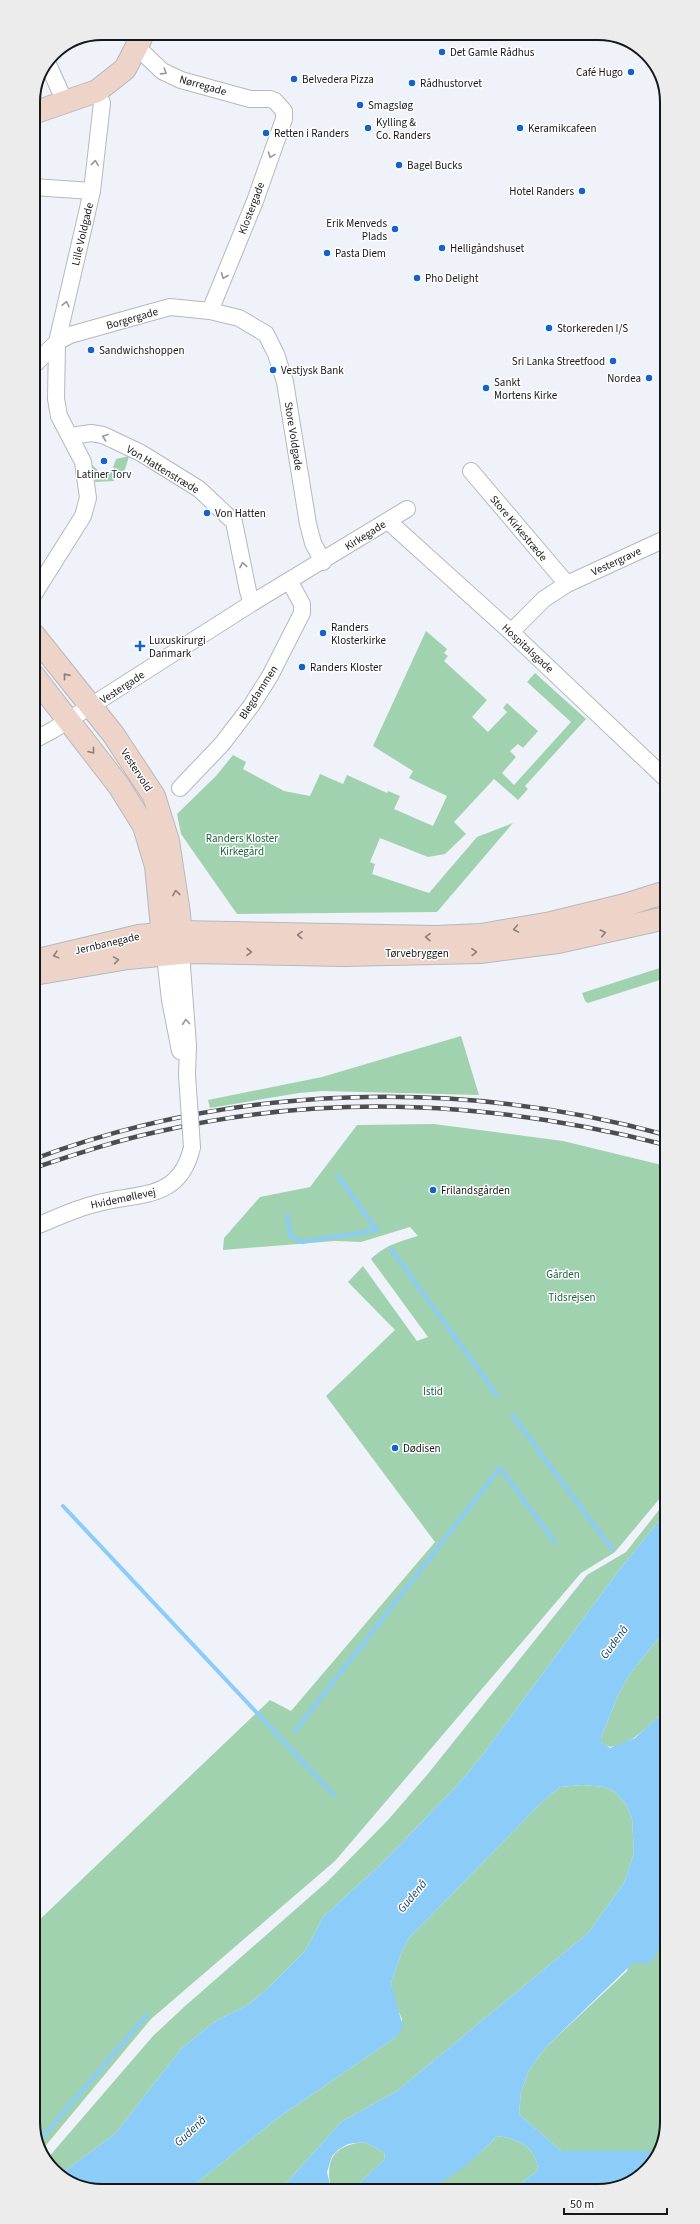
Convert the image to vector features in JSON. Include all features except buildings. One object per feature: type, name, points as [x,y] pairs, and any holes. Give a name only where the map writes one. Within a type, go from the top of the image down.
[{"type":"main road","points":[[40,111],[65,102],[124,69],[138,42]]},
{"type":"main road","name":"Vestervold","points":[[40,642],[91,706],[137,768],[154,796],[166,828],[173,954]]},
{"type":"main road","name":"Vestervold","points":[[40,684],[119,786],[144,826],[156,866],[172,932]]},
{"type":"main road","name":"Tørvebryggen","points":[[172,932],[436,937],[481,935],[551,923],[625,905],[660,894]]},
{"type":"main road","name":"Tørvebryggen","points":[[173,954],[210,951],[343,955],[480,952],[558,942],[660,919]]},
{"type":"main road","name":"Jernbanegade","points":[[40,960],[139,936],[172,932]]},
{"type":"main road","name":"Jernbanegade","points":[[40,974],[128,958],[173,954]]},
{"type":"street","name":"Nørregade","points":[[138,42],[162,71],[181,80],[250,99],[270,99],[280,105]]},
{"type":"street","points":[[50,68],[65,102]]},
{"type":"street","name":"Lille Voldgade","points":[[40,584],[83,516],[88,498],[83,462],[71,436],[59,416],[56,399],[57,342],[92,191],[102,103],[95,86]]},
{"type":"street","name":"Klostergade","points":[[210,311],[255,201],[284,119],[284,111],[280,105]]},
{"type":"street","points":[[40,187],[92,191]]},
{"type":"street","name":"Borgergade","points":[[57,342],[70,335],[170,307],[210,311]]},
{"type":"street","name":"Store Voldgade","points":[[210,311],[239,318],[266,334],[276,354],[285,382],[308,524],[313,543],[323,562]]},
{"type":"street","points":[[40,359],[57,342]]},
{"type":"street","name":"Von Hattenstræde","points":[[71,436],[90,433],[103,435],[141,453],[199,489],[234,522],[248,591],[252,603]]},
{"type":"street","name":"Store Kirkestræde","points":[[471,471],[567,584]]},
{"type":"street","name":"Kirkegade","points":[[323,562],[407,509]]},
{"type":"street","name":"Hospitalsgade","points":[[388,521],[511,632],[660,772]]},
{"type":"street","name":"Vestergrave","points":[[511,632],[544,599],[567,584],[660,541]]},
{"type":"street","points":[[290,582],[323,562]]},
{"type":"street","name":"Vestergade","points":[[40,737],[68,721],[252,603],[290,582]]},
{"type":"street","name":"Blegdammen","points":[[180,788],[222,744],[270,676],[302,613],[302,604],[290,582]]},
{"type":"street","name":"Hvidemøllevej","points":[[40,1225],[94,1204],[161,1190],[172,1184],[182,1172],[189,1160],[192,1146],[187,1075],[177,1039],[166,974],[173,954]]},
{"type":"green space","points":[[129,456],[123,476],[113,468],[116,459]]},
{"type":"green space","points":[[90,463],[100,472],[111,471],[114,474],[114,481],[95,482]]},
{"type":"green space","name":"Randers Kloster Kirkegård","points":[[426,631],[447,649],[444,653],[448,656],[444,661],[487,700],[472,717],[488,732],[507,712],[503,708],[507,703],[538,731],[523,748],[518,744],[510,751],[516,757],[502,773],[514,785],[571,722],[527,682],[535,673],[586,719],[525,786],[528,789],[518,800],[494,779],[454,822],[466,834],[445,854],[428,857],[380,838],[370,862],[375,864],[372,874],[429,893],[477,837],[513,823],[437,912],[237,914],[181,834],[177,814],[216,776],[233,755],[246,762],[243,769],[284,791],[310,796],[320,774],[343,784],[347,775],[387,793],[388,791],[400,796],[394,809],[433,826],[447,796],[409,778],[413,771],[373,746]]},
{"type":"green space","points":[[660,968],[660,980],[588,1003],[585,1001],[582,993]]},
{"type":"green space","points":[[461,1036],[479,1095],[322,1091],[299,1093],[210,1108],[208,1100],[322,1077]]},
{"type":"green space","points":[[434,1124],[563,1141],[660,1165],[660,1498],[615,1552],[581,1573],[335,1861],[151,2019],[45,2146],[42,2138],[40,2122],[40,1919],[270,1700],[291,1711],[435,1542],[326,1396],[395,1330],[348,1282],[363,1266],[417,1341],[428,1337],[371,1259],[388,1247],[418,1236],[410,1227],[361,1242],[335,1241],[223,1250],[224,1238],[260,1197],[310,1187],[357,1125]]},
{"type":"green space","points":[[660,1509],[660,1519],[617,1573],[481,1757],[455,1788],[380,1865],[323,1917],[305,1951],[267,1989],[249,2004],[214,2022],[181,2049],[115,2134],[64,2171],[61,2169],[50,2156],[153,2036],[329,1880],[388,1820],[427,1775],[587,1575],[626,1552]]},
{"type":"green space","points":[[660,1636],[660,1716],[647,1728],[630,1740],[614,1747],[606,1746],[601,1742],[601,1738],[618,1695],[629,1675]]},
{"type":"green space","points":[[583,1785],[605,1787],[615,1792],[625,1803],[632,1818],[634,1853],[624,1883],[588,1933],[397,2091],[341,2122],[285,2184],[195,2184],[279,2117],[396,2037],[402,2019],[394,2001],[391,1983],[402,1951],[408,1939],[541,1803],[560,1787]]},
{"type":"green space","points":[[660,1852],[660,2122],[657,2142],[653,2151],[561,2151],[519,2114],[521,2092],[529,2070],[545,2048],[627,1971]]},
{"type":"green space","points":[[497,2136],[512,2139],[525,2145],[534,2155],[538,2170],[520,2184],[432,2184],[452,2174],[489,2145]]},
{"type":"green space","points":[[364,2142],[385,2153],[384,2160],[358,2184],[330,2184],[329,2170],[333,2156],[344,2147]]},
{"type":"water","name":"Gudenå","points":[[660,1519],[660,1636],[629,1675],[618,1695],[601,1738],[601,1742],[610,1748],[635,1738],[660,1715],[660,1948],[650,1963],[633,1963],[545,2048],[529,2070],[521,2092],[519,2114],[561,2151],[653,2151],[639,2169],[625,2178],[614,2182],[598,2184],[520,2184],[538,2170],[534,2155],[525,2145],[512,2139],[497,2136],[463,2167],[436,2184],[358,2184],[384,2160],[385,2153],[364,2142],[348,2144],[332,2156],[327,2172],[330,2184],[285,2184],[341,2122],[397,2091],[588,1933],[624,1883],[634,1853],[632,1818],[625,1803],[615,1792],[605,1787],[583,1785],[560,1787],[541,1803],[408,1939],[402,1951],[391,1983],[403,2027],[396,2037],[279,2117],[195,2184],[98,2184],[78,2179],[64,2171],[115,2134],[181,2049],[214,2022],[249,2004],[267,1989],[305,1951],[323,1917],[380,1865],[455,1788],[481,1757],[617,1573]]},
{"type":"waterway","points":[[287,1215],[290,1235],[302,1242],[377,1230],[338,1176]]},
{"type":"waterway","points":[[391,1249],[497,1395]]},
{"type":"waterway","points":[[513,1416],[612,1549]]},
{"type":"waterway","points":[[295,1731],[500,1468],[555,1542]]},
{"type":"waterway","points":[[63,1506],[334,1795]]},
{"type":"waterway","points":[[42,2137],[147,2015]]},
{"type":"railway","points":[[40,1157],[110,1134],[189,1116],[268,1103],[348,1098],[429,1098],[509,1104],[588,1117],[660,1134]]},
{"type":"railway","points":[[40,1166],[129,1139],[161,1131],[225,1119],[288,1111],[351,1107],[414,1107],[477,1111],[540,1119],[603,1130],[660,1144]]},
{"type":"place","name":"Det Gamle Rådhus","points":[[442,52]]},
{"type":"place","name":"Café Hugo","points":[[631,72]]},
{"type":"place","name":"Belvedera Pizza","points":[[294,79]]},
{"type":"place","name":"Rådhustorvet","points":[[412,83]]},
{"type":"place","name":"Smagsløg","points":[[360,105]]},
{"type":"place","name":"Kylling & Co. Randers","points":[[368,128]]},
{"type":"place","name":"Keramikcafeen","points":[[520,128]]},
{"type":"place","name":"Retten i Randers","points":[[266,133]]},
{"type":"place","name":"Bagel Bucks","points":[[399,165]]},
{"type":"place","name":"Hotel Randers","points":[[582,191]]},
{"type":"place","name":"Erik Menveds Plads","points":[[395,229]]},
{"type":"place","name":"Helligåndshuset","points":[[442,248]]},
{"type":"place","name":"Pasta Diem","points":[[327,253]]},
{"type":"place","name":"Pho Delight","points":[[417,278]]},
{"type":"place","name":"Storkereden I/S","points":[[549,328]]},
{"type":"place","name":"Sandwichshoppen","points":[[91,350]]},
{"type":"place","name":"Sri Lanka Streetfood","points":[[613,361]]},
{"type":"place","name":"Vestjysk Bank","points":[[273,370]]},
{"type":"place","name":"Nordea","points":[[649,378]]},
{"type":"place","name":"Sankt Mortens Kirke","points":[[486,388]]},
{"type":"place","name":"Latiner Torv","points":[[104,461]]},
{"type":"place","name":"Von Hatten","points":[[207,513]]},
{"type":"place","name":"Randers Klosterkirke","points":[[323,633]]},
{"type":"place","name":"Luxuskirurgi Danmark","points":[[140,646]]},
{"type":"place","name":"Randers Kloster","points":[[302,667]]},
{"type":"place","name":"Frilandsgården","points":[[433,1190]]},
{"type":"place","name":"Dødisen","points":[[395,1448]]},
{"type":"park label","name":"Gården","points":[[563,1274]]},
{"type":"park label","name":"Tidsrejsen","points":[[572,1297]]},
{"type":"park label","name":"Istid","points":[[433,1391]]}]
